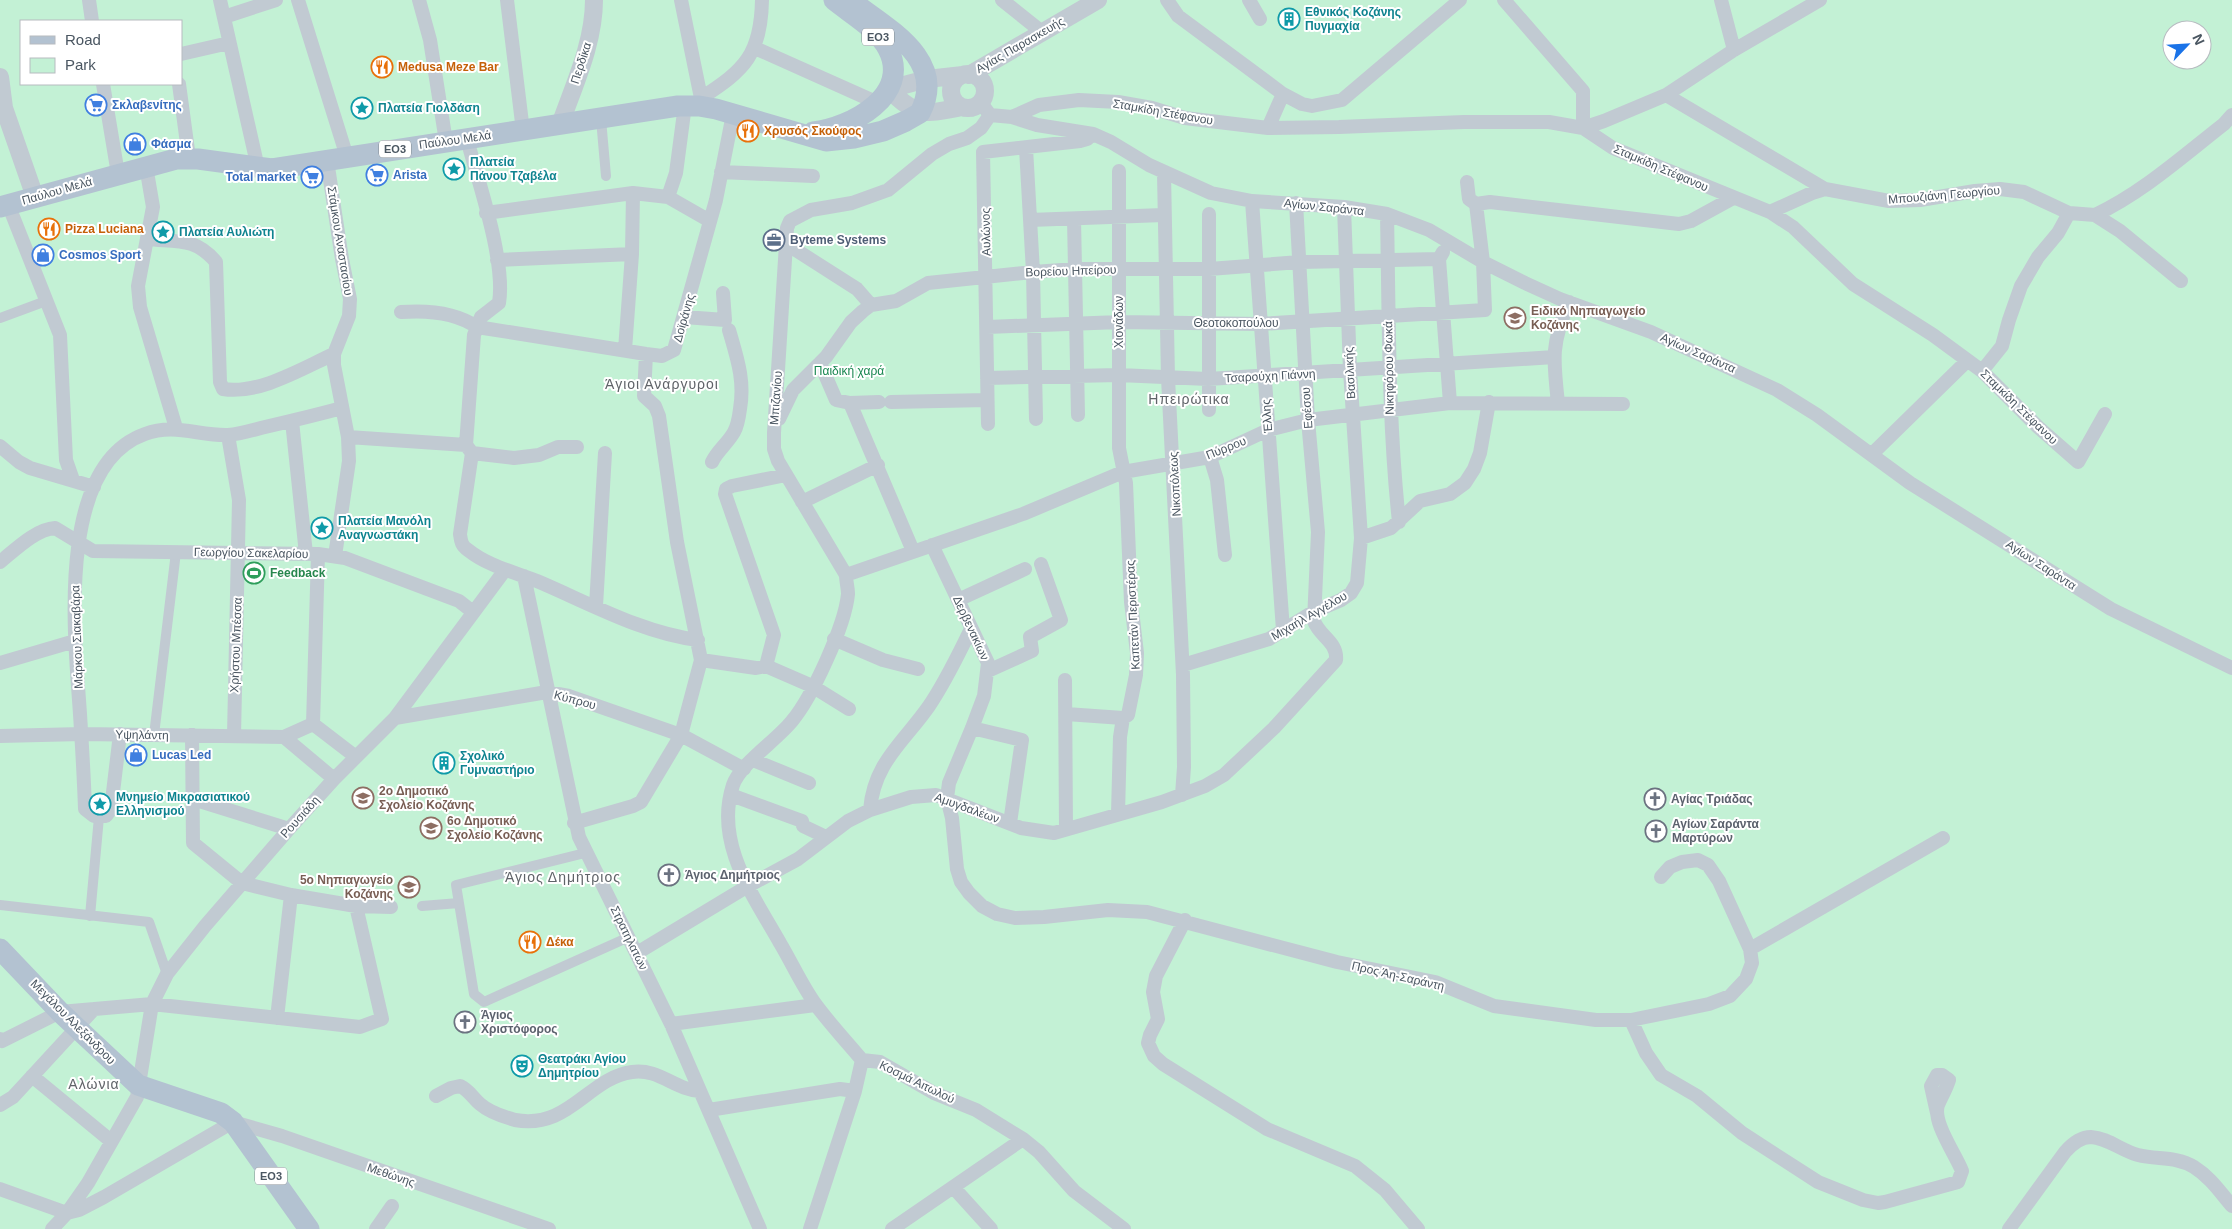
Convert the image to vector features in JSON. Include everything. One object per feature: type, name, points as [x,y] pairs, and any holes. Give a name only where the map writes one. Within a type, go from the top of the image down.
[{"type":"main road","name":"ΕΟ3","points":[[834,0],[871,30],[888,48],[893,68],[883,96]]},
{"type":"main road","name":"ΕΟ3","points":[[850,0],[910,48],[922,64],[927,79]]},
{"type":"main road","points":[[920,113],[926,97],[927,79]]},
{"type":"main road","name":"Παύλου Μελά","points":[[792,131],[814,132],[835,128],[883,96]]},
{"type":"main road","name":"Παύλου Μελά","points":[[4,206],[167,160],[188,158],[258,168],[281,168],[695,103],[820,140],[841,140],[883,131],[920,113]]},
{"type":"main road","name":"Μεγάλου Αλεξάνδρου","points":[[0,949],[76,1028],[138,1085],[221,1113],[233,1122]]},
{"type":"main road","name":"ΕΟ3","points":[[233,1122],[308,1229]]},
{"type":"street","points":[[89,0],[92,20]]},
{"type":"street","points":[[220,0],[258,168]]},
{"type":"street","points":[[224,17],[276,0]]},
{"type":"street","name":"Στάμκου Αναστασίου","points":[[298,0],[337,158],[342,259],[350,299],[349,316],[334,354],[334,365],[348,437],[349,461],[335,556]]},
{"type":"street","points":[[419,0],[430,40],[446,142]]},
{"type":"street","points":[[507,0],[523,131]]},
{"type":"street","name":"Περδίκα","points":[[560,125],[585,56],[592,27],[594,0]]},
{"type":"street","points":[[668,196],[695,103],[681,0]]},
{"type":"street","points":[[1002,0],[1042,32]]},
{"type":"street","name":"Αγίας Παρασκευής","points":[[972,78],[989,63],[1098,0]]},
{"type":"street","points":[[1167,0],[1178,16],[1283,94],[1302,104],[1312,106],[1342,100],[1460,0]]},
{"type":"street","points":[[1249,0],[1260,19]]},
{"type":"street","points":[[1504,0],[1583,91],[1583,128],[1666,95],[1734,50],[1820,0]]},
{"type":"street","points":[[1721,0],[1734,50]]},
{"type":"street","points":[[695,103],[736,74],[747,63],[755,48],[760,32],[759,2]]},
{"type":"street","points":[[182,54],[230,43]]},
{"type":"street","points":[[755,48],[904,104],[920,113],[962,107],[985,109],[985,92],[972,78],[927,79],[883,96]]},
{"type":"street","points":[[0,77],[2,108],[35,197]]},
{"type":"street","points":[[962,107],[954,100],[951,92],[954,81],[972,78]]},
{"type":"street","points":[[103,85],[118,174]]},
{"type":"street","points":[[179,85],[188,158]]},
{"type":"street","points":[[1268,128],[1283,94]]},
{"type":"street","name":"Μπουζιάνη Γεωργίου","points":[[1666,95],[1825,189],[1889,201],[1920,200],[1950,194],[2000,189],[2024,192],[2069,213],[2096,215]]},
{"type":"street","name":"Σταμκίδη Στέφανου","points":[[1012,117],[1039,105],[1079,100],[1118,102],[1152,108],[1185,118],[1268,128],[1492,122],[1549,122],[1583,128],[1613,148],[1770,212],[1793,228],[1854,284],[1933,335],[1982,371],[2038,427],[2078,462],[2105,414]]},
{"type":"street","name":"Αγίων Σαράντα","points":[[985,109],[1037,125],[1093,134],[1164,173],[1211,193],[1252,201],[1344,207],[1388,214],[1429,230],[1483,262],[1569,302],[1651,332],[1777,390],[1817,414],[1910,483],[2110,609],[2232,668]]},
{"type":"street","name":"Μπιζανίου","points":[[846,575],[786,475],[774,449],[785,243],[790,221],[811,210],[852,203],[888,190],[932,154],[949,144],[967,138],[981,128],[985,109]]},
{"type":"street","name":"Δοϊράνης","points":[[401,312],[440,313],[469,322],[477,327],[646,354],[662,356],[674,350],[710,221],[733,114]]},
{"type":"street","points":[[2096,215],[2113,207],[2141,188],[2224,124],[2232,115]]},
{"type":"street","points":[[600,118],[606,176]]},
{"type":"street","name":"Αυλώνος","points":[[988,424],[983,152],[1087,139],[1093,134]]},
{"type":"street","points":[[467,139],[497,260],[501,291],[499,303],[481,317],[474,335],[469,449],[460,534],[462,546],[505,570],[524,576],[659,632],[698,640]]},
{"type":"street","points":[[1026,148],[1033,272],[1036,419]]},
{"type":"street","points":[[146,166],[153,207],[138,286],[140,307],[176,428]]},
{"type":"street","name":"Χιονάδων","points":[[1119,171],[1119,448],[1123,472]]},
{"type":"street","points":[[721,172],[813,176]]},
{"type":"street","name":"Νικοπόλεως","points":[[1164,173],[1163,216],[1168,378],[1174,462],[1183,665],[1184,767],[1182,795]]},
{"type":"street","points":[[1467,182],[1469,199],[1476,204],[1490,202],[1679,224],[1691,221],[1732,198]]},
{"type":"street","points":[[1770,212],[1812,192],[1825,189]]},
{"type":"street","points":[[625,350],[632,254],[633,193]]},
{"type":"street","points":[[486,213],[633,193],[668,196],[710,221]]},
{"type":"street","name":"Έλλης","points":[[1252,201],[1255,265],[1283,630]]},
{"type":"street","name":"Εφέσου","points":[[1296,204],[1308,420],[1318,532],[1314,612]]},
{"type":"street","points":[[1476,204],[1483,262]]},
{"type":"street","points":[[4,206],[60,335],[66,460],[73,480]]},
{"type":"street","name":"Βασιλικής","points":[[1344,207],[1350,370],[1360,538]]},
{"type":"street","points":[[1982,371],[2002,346],[2008,320],[2021,286],[2038,258],[2058,233],[2069,213]]},
{"type":"street","points":[[1209,214],[1209,410]]},
{"type":"street","name":"Νικηφόρου Φωκά","points":[[1388,214],[1390,409],[1393,473],[1399,522]]},
{"type":"street","points":[[2096,215],[2120,231],[2181,281]]},
{"type":"street","points":[[1030,220],[1163,216]]},
{"type":"street","points":[[1074,219],[1078,415]]},
{"type":"street","points":[[147,239],[196,244],[216,262],[220,382],[223,389],[230,390],[262,385],[292,374],[334,354]]},
{"type":"street","points":[[1449,241],[1439,259],[1450,402]]},
{"type":"street","points":[[785,243],[858,289],[871,306]]},
{"type":"street","points":[[497,260],[632,254]]},
{"type":"street","name":"Βορείου Ηπείρου","points":[[774,433],[793,390],[820,363],[851,322],[871,306],[896,301],[928,283],[986,276],[1076,269],[1209,269],[1300,262],[1439,259]]},
{"type":"street","name":"Θεοτοκοπούλου","points":[[987,327],[1120,322],[1260,324],[1484,310],[1483,262]]},
{"type":"street","points":[[712,462],[716,453],[736,430],[743,384],[741,370],[727,325],[723,293]]},
{"type":"street","points":[[0,318],[46,301]]},
{"type":"street","points":[[1558,403],[1554,357],[1555,340],[1569,302]]},
{"type":"street","points":[[684,317],[727,325]]},
{"type":"street","points":[[574,823],[641,802],[681,735],[701,660],[677,542],[659,416],[654,406],[644,396],[646,354]]},
{"type":"street","name":"Τσαρούχη Γιάννη","points":[[987,378],[1119,375],[1208,379],[1554,357]]},
{"type":"street","points":[[1872,454],[1967,361]]},
{"type":"street","points":[[820,363],[836,400],[850,403],[987,400]]},
{"type":"street","name":"Πύρρου","points":[[846,575],[1023,514],[1123,472],[1210,456],[1268,430],[1308,420],[1450,402],[1623,404]]},
{"type":"street","points":[[1360,538],[1391,528],[1420,501],[1450,494],[1465,482],[1474,469],[1480,453],[1488,402]]},
{"type":"street","points":[[850,403],[913,551]]},
{"type":"street","name":"Μάρκου Σιακαβάρα","points":[[100,817],[87,812],[85,809],[74,592],[78,543],[94,487],[110,458],[128,442],[153,432],[176,428],[228,435],[342,408]]},
{"type":"street","points":[[292,421],[312,554],[313,724],[356,757]]},
{"type":"street","name":"Χρήστου Μπέσσα","points":[[228,435],[239,500],[234,736]]},
{"type":"street","points":[[348,437],[469,449],[514,458],[539,455],[558,447],[577,447]]},
{"type":"street","points":[[0,446],[19,462],[30,468],[94,487]]},
{"type":"street","points":[[596,606],[605,453]]},
{"type":"street","points":[[1210,456],[1216,480],[1225,555]]},
{"type":"street","points":[[802,502],[878,465]]},
{"type":"street","name":"Καπετάν Περιστέρας","points":[[1118,814],[1120,737],[1123,718],[1128,715],[1134,691],[1136,653],[1131,602],[1126,483],[1123,472]]},
{"type":"street","points":[[766,666],[774,635],[725,494],[726,489],[786,475]]},
{"type":"street","name":"Γεωργίου Σακελαρίου","points":[[0,562],[48,528],[55,528],[92,551],[312,554],[335,556],[346,558],[459,601],[473,612]]},
{"type":"street","name":"Μιχαήλ Αγγέλου","points":[[1183,665],[1269,639],[1314,612],[1341,600],[1357,583],[1360,538]]},
{"type":"street","name":"Δερβενακίων","points":[[932,545],[988,663],[984,696],[949,783],[947,798]]},
{"type":"street","points":[[154,735],[176,552]]},
{"type":"street","points":[[988,671],[1032,650],[1030,637],[1061,620],[1041,564]]},
{"type":"street","points":[[958,600],[1025,569]]},
{"type":"street","name":"Ρουσιάδη","points":[[53,1229],[88,1183],[137,1097],[140,1090],[138,1085],[152,1004],[167,974],[289,829],[334,779],[395,718],[505,570]]},
{"type":"street","points":[[748,764],[792,721],[812,686],[834,639],[848,593],[846,575]]},
{"type":"street","name":"Στρατηλατών","points":[[524,576],[574,823],[585,853],[637,953],[670,1024],[760,1229]]},
{"type":"street","name":"Αμυγδαλέων","points":[[637,953],[748,886],[798,859],[848,821],[870,810],[911,796],[927,794],[947,798],[1010,823],[1044,832],[1066,830],[1182,795],[1205,786],[1224,775],[1274,728],[1336,660],[1337,653],[1334,646],[1315,625],[1314,612]]},
{"type":"street","points":[[870,810],[871,792],[882,766],[945,682],[971,629]]},
{"type":"street","points":[[834,639],[883,660],[918,669]]},
{"type":"street","points":[[0,663],[75,641]]},
{"type":"street","points":[[701,660],[756,668],[766,666],[812,686],[849,709]]},
{"type":"street","points":[[1065,680],[1066,830]]},
{"type":"street","name":"Κύπρου","points":[[395,718],[547,692],[570,696],[681,735],[748,764],[809,783]]},
{"type":"street","points":[[1066,714],[1123,718]]},
{"type":"street","name":"Υψηλάντη","points":[[0,736],[120,734],[284,736],[313,724]]},
{"type":"street","points":[[972,728],[1022,740],[1010,823]]},
{"type":"street","points":[[90,916],[100,817],[106,816],[111,809],[120,734]]},
{"type":"street","points":[[192,735],[193,843],[242,884],[291,895],[356,906],[391,907]]},
{"type":"street","points":[[284,736],[334,779]]},
{"type":"street","name":"Κοσμά Αιτωλού","points":[[748,764],[733,784],[731,795],[729,837],[733,854],[748,886],[815,1005],[862,1060],[880,1062],[934,1093],[976,1110],[1023,1139],[1039,1152],[1074,1191],[1124,1229]]},
{"type":"street","points":[[731,795],[802,821],[803,826],[826,837]]},
{"type":"street","name":"Προς Άη-Σαράντη","points":[[947,798],[952,818],[957,869],[961,882],[982,906],[997,914],[1016,918],[1044,918],[1108,910],[1147,912],[1185,920],[1337,962],[1435,982],[1494,1006],[1596,1020],[1631,1020],[1709,1004],[1730,996],[1746,980],[1752,963],[1750,949],[1719,881],[1708,865],[1698,860],[1682,862],[1670,867],[1661,878]]},
{"type":"street","points":[[193,799],[289,829]]},
{"type":"street","points":[[1750,949],[1943,838]]},
{"type":"street","points":[[585,853],[456,885],[474,994],[484,1002],[629,937]]},
{"type":"street","points":[[277,1018],[291,895]]},
{"type":"street","points":[[422,906],[459,903]]},
{"type":"street","points":[[0,906],[148,922],[167,974]]},
{"type":"street","points":[[0,1039],[2,1041],[60,1012],[152,1004],[360,1026],[382,1019],[356,906]]},
{"type":"street","points":[[1185,920],[1156,976],[1153,992],[1158,1019],[1148,1043],[1154,1056],[1163,1064],[1266,1129],[1355,1166],[1385,1190],[1418,1229]]},
{"type":"street","points":[[670,1024],[815,1005]]},
{"type":"street","points":[[0,1105],[12,1097],[94,1009]]},
{"type":"street","points":[[1631,1020],[1646,1053],[1661,1075],[1697,1096],[1736,1129],[1805,1174],[1836,1190],[1864,1200],[1878,1203],[1885,1202],[1958,1182],[1962,1170],[1946,1138],[1937,1112]]},
{"type":"street","points":[[810,1229],[855,1092],[862,1060]]},
{"type":"street","points":[[436,1096],[451,1088],[460,1086],[488,1109],[515,1120],[532,1120],[557,1115],[609,1080],[632,1072],[656,1074],[680,1087],[700,1091]]},
{"type":"street","points":[[32,1076],[111,1141]]},
{"type":"street","points":[[708,1110],[840,1089],[855,1092]]},
{"type":"street","points":[[0,1189],[67,1213],[79,1210],[233,1122]]},
{"type":"street","name":"Μεθώνης","points":[[233,1122],[282,1136],[549,1229]]},
{"type":"street","points":[[2009,1229],[2065,1152],[2074,1142],[2089,1137],[2098,1138],[2138,1155],[2179,1160],[2194,1167],[2209,1179],[2232,1206]]},
{"type":"street","points":[[892,1229],[1023,1139]]},
{"type":"street","points":[[953,1187],[991,1229]]},
{"type":"street","points":[[376,1229],[392,1206]]},
{"type":"street","points":[[67,1213],[68,1229]]},
{"type":"street","points":[[53,1229],[60,1229]]},
{"type":"green space","name":"Παιδική χαρά","points":[[0,0],[2232,0],[2232,1229],[0,1229]]},
{"type":"place","name":"Εθνικός Κοζάνης Πυγμαχία","points":[[1289,19]]},
{"type":"place","name":"Medusa Meze Bar","points":[[382,67]]},
{"type":"place","name":"Σκλαβενίτης","points":[[96,105]]},
{"type":"place","name":"Πλατεία Γιολδάση","points":[[362,108]]},
{"type":"place","name":"Χρυσός Σκούφος","points":[[748,131]]},
{"type":"place","name":"Φάσμα","points":[[135,144]]},
{"type":"place","name":"Πλατεία Πάνου Τζαβέλα","points":[[454,169]]},
{"type":"place","name":"Arista","points":[[377,175]]},
{"type":"place","name":"Total market","points":[[312,177]]},
{"type":"place","name":"Pizza Luciana","points":[[49,229]]},
{"type":"place","name":"Πλατεία Αυλιώτη","points":[[163,232]]},
{"type":"place","name":"Byteme Systems","points":[[774,240]]},
{"type":"place","name":"Cosmos Sport","points":[[43,255]]},
{"type":"place","name":"Ειδικό Νηπιαγωγείο Κοζάνης","points":[[1515,318]]},
{"type":"place","name":"Πλατεία Μανόλη Αναγνωστάκη","points":[[322,528]]},
{"type":"place","name":"Feedback","points":[[254,573]]},
{"type":"place","name":"Lucas Led","points":[[136,755]]},
{"type":"place","name":"Σχολικό Γυμναστήριο","points":[[444,763]]},
{"type":"place","name":"2ο Δημοτικό Σχολείο Κοζάνης","points":[[363,798]]},
{"type":"place","name":"Αγίας Τριάδας","points":[[1655,799]]},
{"type":"place","name":"Μνημείο Μικρασιατικού Ελληνισμού","points":[[100,804]]},
{"type":"place","name":"6ο Δημοτικό Σχολείο Κοζάνης","points":[[431,828]]},
{"type":"place","name":"Αγίων Σαράντα Μαρτύρων","points":[[1656,831]]},
{"type":"place","name":"Άγιος Δημήτριος","points":[[669,875]]},
{"type":"place","name":"5ο Νηπιαγωγείο Κοζάνης","points":[[409,887]]},
{"type":"place","name":"Δέκα","points":[[530,942]]},
{"type":"place","name":"Άγιος Χριστόφορος","points":[[465,1022]]},
{"type":"place","name":"Θεατράκι Αγίου Δημητρίου","points":[[522,1066]]},
{"type":"district","name":"Άγιοι Ανάργυροι","points":[[662,384]]},
{"type":"district","name":"Ηπειρώτικα","points":[[1189,399]]},
{"type":"district","name":"Άγιος Δημήτριος","points":[[563,877]]},
{"type":"district","name":"Αλώνια","points":[[94,1084]]}]
